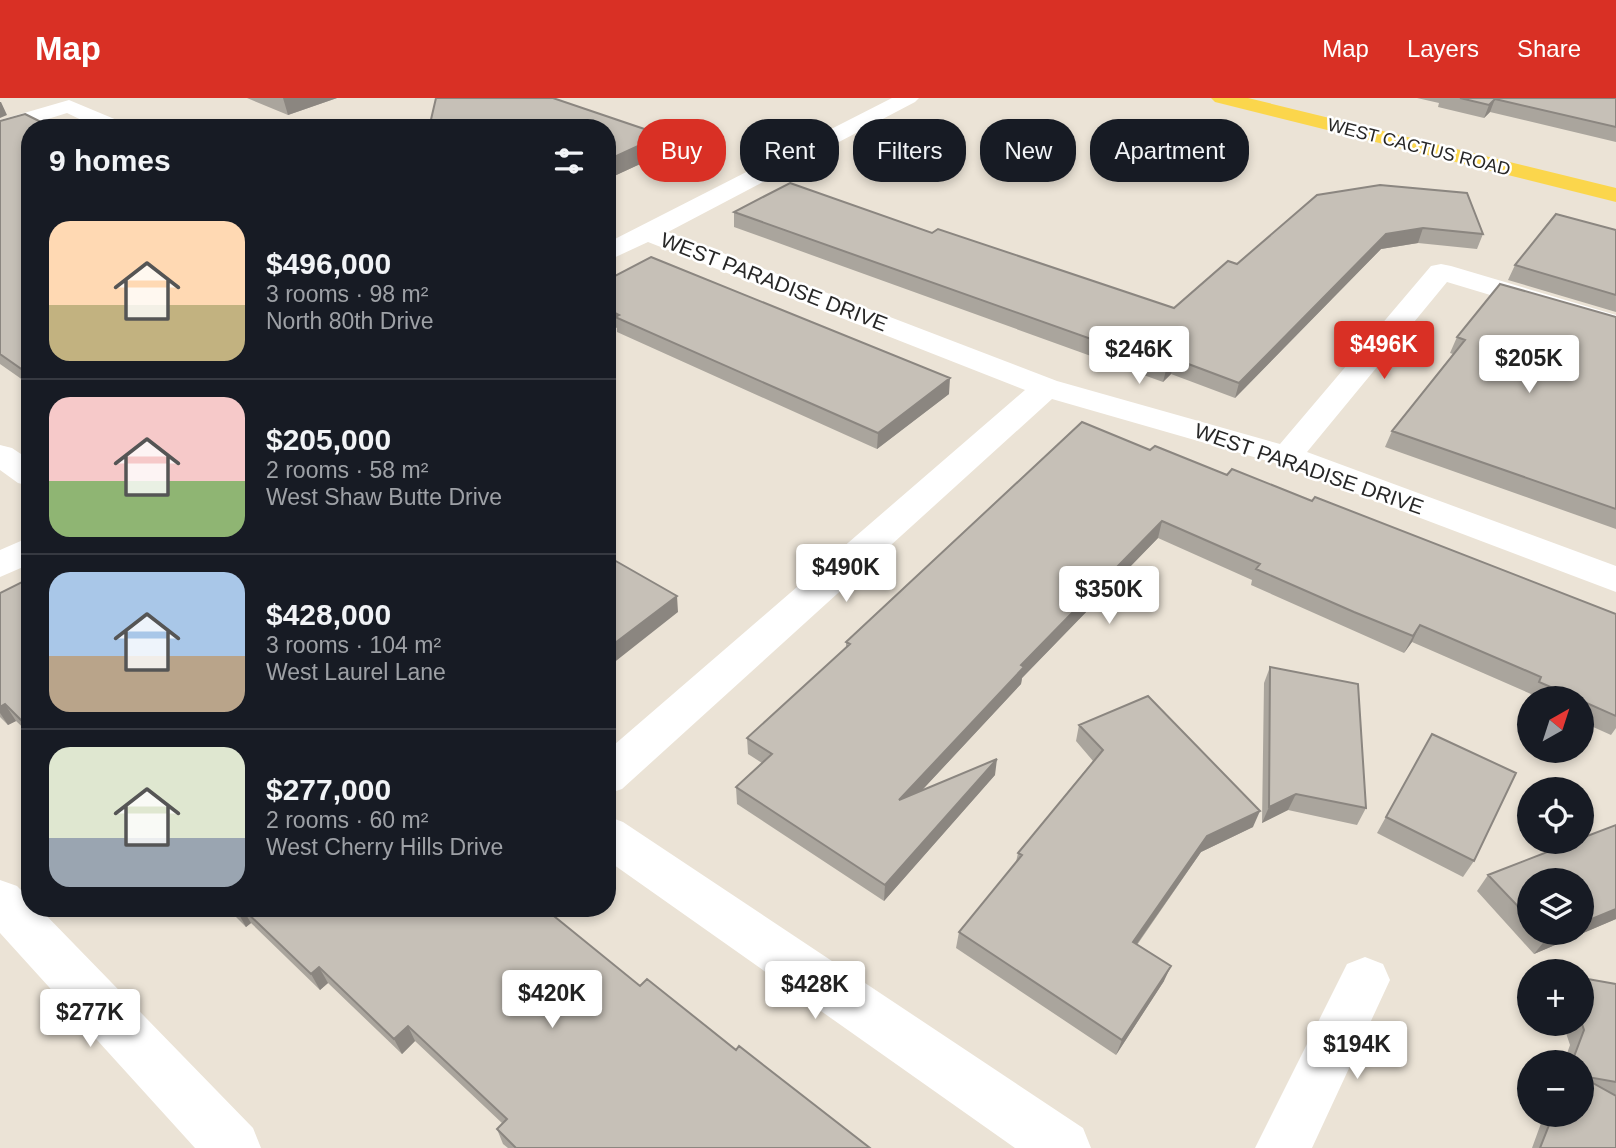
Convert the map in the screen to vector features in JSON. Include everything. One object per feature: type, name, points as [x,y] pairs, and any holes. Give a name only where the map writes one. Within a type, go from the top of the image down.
[{"type":"main road","name":"WEST CACTUS ROAD","points":[[1222,98],[1616,195]]},
{"type":"street","points":[[616,248],[908,98]]},
{"type":"street","points":[[26,119],[68,106],[96,119]]},
{"type":"street","points":[[0,127],[21,121]]},
{"type":"street","name":"WEST PARADISE DRIVE","points":[[646,232],[1046,388],[1287,456],[1616,580]]},
{"type":"street","points":[[1287,456],[1441,272],[1616,324]]},
{"type":"street","points":[[616,769],[1046,388]]},
{"type":"street","points":[[0,455],[21,470]]},
{"type":"street","points":[[0,565],[21,554]]},
{"type":"street","points":[[616,841],[1063,1148]]},
{"type":"street","points":[[0,900],[233,1148]]},
{"type":"street","points":[[1283,1148],[1365,980]]},
{"type":"building","points":[[436,98],[553,98],[615,119],[431,119]]},
{"type":"building","points":[[1460,98],[1616,98],[1616,127],[1495,99],[1489,105]]},
{"type":"building","points":[[25,114],[35,119],[21,119],[21,369],[0,354],[0,121]]},
{"type":"building","points":[[616,119],[637,127],[637,147],[616,156]]},
{"type":"building","points":[[790,183],[932,233],[938,229],[1174,308],[1228,261],[1237,264],[1317,195],[1380,185],[1467,193],[1483,234],[1423,228],[1386,234],[1239,383],[1175,359],[1167,366],[734,212]]},
{"type":"building","points":[[1556,214],[1616,230],[1616,295],[1515,265]]},
{"type":"building","points":[[651,257],[950,378],[878,433],[616,317],[619,315],[616,314],[616,275]]},
{"type":"building","points":[[1500,284],[1616,317],[1616,509],[1392,431],[1465,340],[1457,337]]},
{"type":"building","points":[[1082,422],[1150,450],[1155,446],[1227,475],[1232,469],[1312,501],[1315,497],[1616,614],[1616,716],[1594,706],[1594,686],[1548,686],[1539,682],[1541,677],[1420,625],[1413,636],[1256,569],[1260,564],[1162,521],[1021,665],[1024,667],[899,800],[997,759],[885,885],[736,787],[772,754],[747,738],[850,644],[846,642]]},
{"type":"building","points":[[616,561],[677,596],[616,642]]},
{"type":"building","points":[[21,582],[21,720],[5,704],[0,707],[0,593]]},
{"type":"building","points":[[1270,667],[1358,684],[1366,808],[1296,794],[1269,807]]},
{"type":"building","points":[[1148,696],[1260,811],[1207,836],[1133,942],[1171,966],[1122,1040],[959,932],[1022,855],[1018,853],[1103,750],[1079,725]]},
{"type":"building","points":[[1432,734],[1516,773],[1474,861],[1386,817]]},
{"type":"building","points":[[1616,825],[1616,909],[1594,918],[1594,868],[1517,868],[1517,905],[1488,875],[1542,854],[1594,854],[1594,833]]},
{"type":"building","points":[[251,917],[555,917],[640,986],[647,979],[736,1050],[739,1046],[870,1148],[516,1148],[497,1129],[507,1119],[408,1026],[394,1039],[319,967],[311,974]]},
{"type":"building","points":[[1594,980],[1616,984],[1616,1082],[1594,1078],[1594,1050],[1576,1050],[1582,1036],[1594,1036]]},
{"type":"building","points":[[1594,1084],[1616,1096],[1616,1148],[1540,1148],[1548,1127],[1594,1127]]}]
